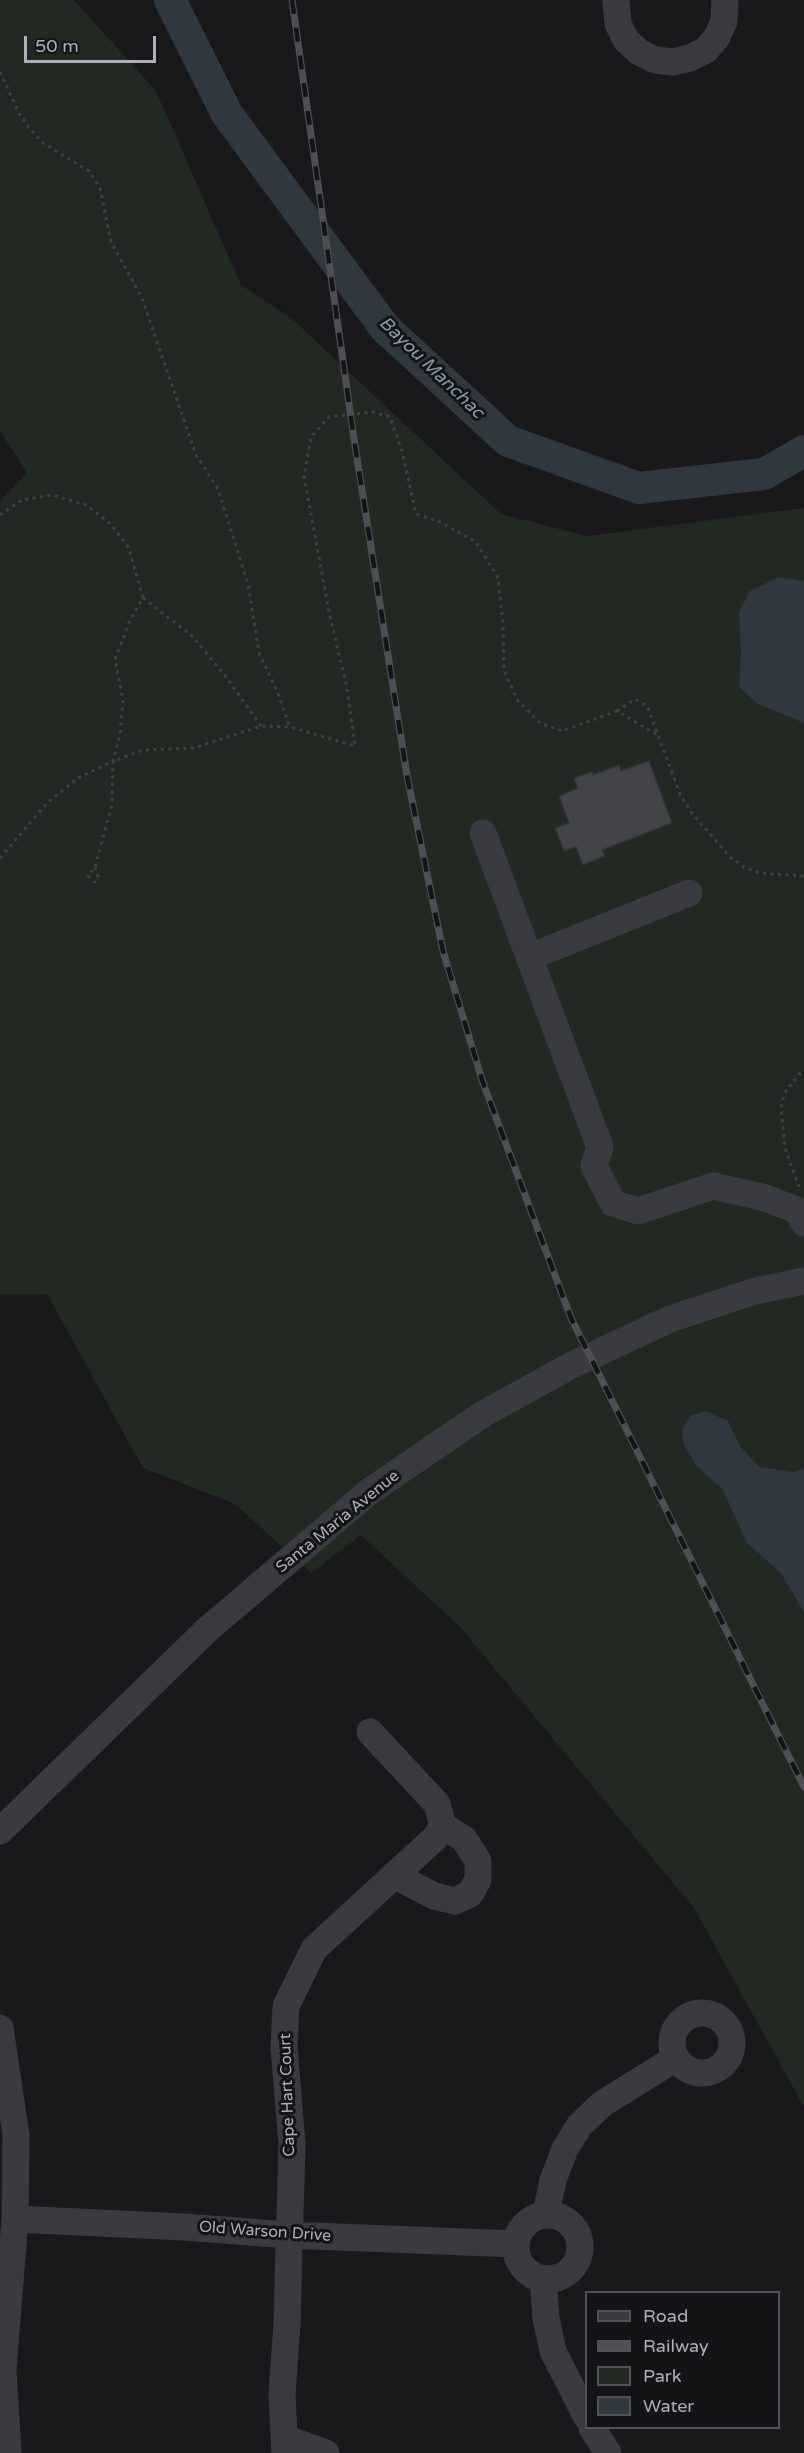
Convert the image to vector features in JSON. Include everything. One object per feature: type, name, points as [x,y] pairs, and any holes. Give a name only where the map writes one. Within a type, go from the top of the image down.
[{"type":"street","points":[[616,0],[618,24],[626,40],[647,56],[673,62],[698,54],[717,37],[724,21],[725,0]]},
{"type":"street","points":[[483,833],[600,1147],[594,1166],[613,1203],[638,1211],[713,1186],[766,1198],[796,1210],[804,1223]]},
{"type":"street","points":[[530,957],[689,893]]},
{"type":"street","name":"Santa Maria Avenue","points":[[0,1831],[208,1629],[370,1491],[427,1452],[483,1414],[542,1381],[670,1319],[755,1291],[804,1281]]},
{"type":"street","points":[[370,1731],[437,1804],[443,1826],[464,1839],[478,1861],[478,1881],[470,1894],[455,1901],[434,1896],[394,1875]]},
{"type":"street","name":"Cape Hart Court","points":[[326,2453],[285,2446],[282,2395],[292,2144],[284,2047],[286,2006],[314,1949],[435,1838],[443,1826]]},
{"type":"street","points":[[0,2028],[16,2134],[15,2219],[3,2370],[8,2453]]},
{"type":"street","points":[[546,2214],[553,2180],[565,2149],[579,2126],[602,2104],[676,2058]]},
{"type":"street","points":[[546,2214],[560,2216],[572,2224],[579,2235],[581,2249],[578,2262],[569,2273],[556,2279],[543,2279],[522,2266],[517,2256],[516,2244],[526,2224],[535,2217],[546,2214]]},
{"type":"street","name":"Old Warson Drive","points":[[15,2219],[185,2227],[288,2235],[516,2244]]},
{"type":"street","points":[[543,2279],[546,2318],[553,2351],[585,2414]]},
{"type":"street","points":[[593,2429],[608,2453]]},
{"type":"path","points":[[0,72],[19,113],[29,128],[43,143],[89,171],[100,188],[111,242],[142,298],[196,455],[218,489],[248,584],[259,653],[277,691],[290,727]]},
{"type":"path","points":[[0,858],[48,802],[78,778],[113,760],[143,750],[194,748],[261,726],[290,727],[355,746],[347,688],[329,612],[304,476],[311,437],[329,417],[372,412],[390,417],[402,451],[416,514],[440,522],[476,542],[498,578],[503,624],[504,672],[518,701],[540,723],[562,731],[617,711],[630,700],[643,702],[647,706],[656,734],[691,812],[730,857],[744,867],[760,873],[804,876]]},
{"type":"path","points":[[0,515],[22,500],[52,495],[86,505],[111,524],[129,548],[142,598],[191,635],[224,674],[261,726]]},
{"type":"path","points":[[95,867],[112,804],[113,760],[120,734],[123,701],[116,659],[130,620],[142,598]]},
{"type":"path","points":[[617,711],[656,734]]},
{"type":"path","points":[[804,1072],[799,1074],[784,1094],[781,1108],[785,1148],[804,1197]]},
{"type":"green space","points":[[0,0],[74,0],[156,91],[241,285],[291,318],[501,514],[587,536],[804,508],[804,2107],[694,1908],[460,1627],[361,1535],[311,1573],[235,1504],[143,1468],[47,1294],[0,1294],[0,501],[27,473],[0,431]]},
{"type":"water","points":[[779,577],[804,581],[804,723],[758,704],[739,687],[741,655],[739,612],[750,591]]},
{"type":"water","points":[[705,1411],[728,1421],[740,1446],[759,1467],[794,1472],[804,1469],[804,1612],[781,1573],[747,1543],[723,1490],[696,1465],[684,1445],[682,1430],[690,1416]]},
{"type":"building","points":[[649,761],[672,823],[602,850],[605,856],[583,865],[576,847],[564,851],[555,828],[569,823],[559,796],[578,788],[574,778],[592,772],[593,775],[619,765],[621,771]]},
{"type":"waterway","name":"Bayou Manchac","points":[[170,0],[227,114],[385,328],[508,441],[639,488],[764,474],[804,451]]},
{"type":"railway","points":[[292,0],[354,439],[407,776],[443,951],[482,1080],[571,1318],[804,1787]]}]
